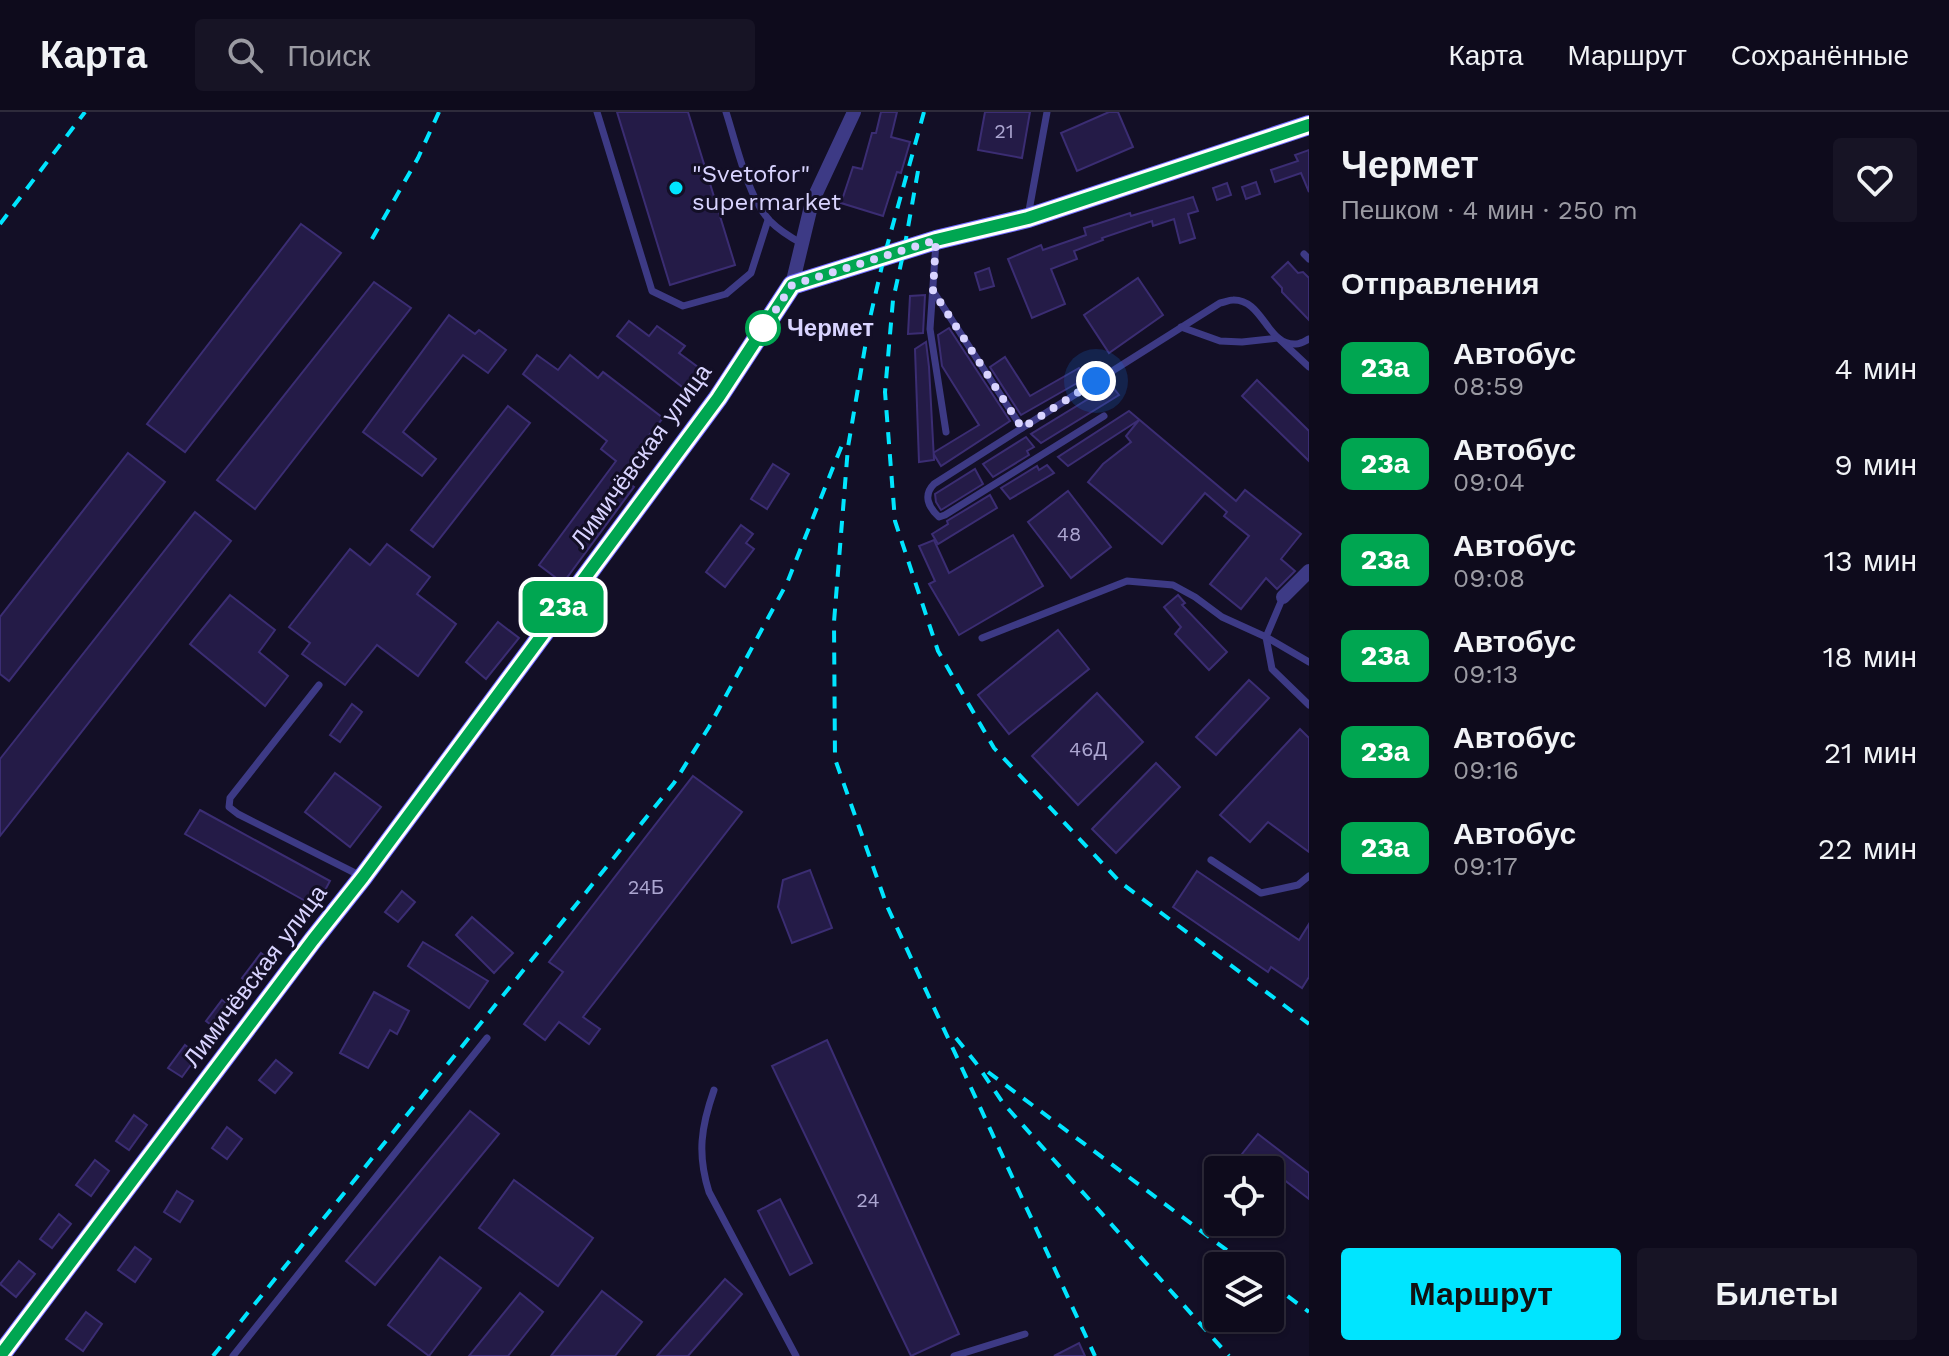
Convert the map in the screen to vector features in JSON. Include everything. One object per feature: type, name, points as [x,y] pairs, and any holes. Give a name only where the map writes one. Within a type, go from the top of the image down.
[{"type":"main road","points":[[792,285],[936,240],[1028,218],[1309,125]]},
{"type":"main road","name":"Лимичёвская улица","points":[[0,1356],[363,877],[718,398],[792,285]]},
{"type":"street","points":[[792,285],[812,202],[854,112]]},
{"type":"street","points":[[1283,597],[1309,571]]},
{"type":"lane","points":[[597,112],[652,291],[683,306],[726,294],[751,273],[768,220]]},
{"type":"lane","points":[[726,112],[748,182],[768,220],[803,244]]},
{"type":"lane","points":[[1028,218],[1047,112]]},
{"type":"lane","points":[[936,240],[930,329],[946,432]]},
{"type":"lane","points":[[933,291],[1022,428]]},
{"type":"lane","points":[[1104,416],[945,515],[939,517],[933,512],[927,499],[928,490],[934,484],[1220,303],[1236,299],[1248,304],[1309,367]]},
{"type":"lane","points":[[1181,327],[1220,341],[1278,338],[1296,344],[1309,339]]},
{"type":"lane","points":[[982,638],[1127,581],[1173,585],[1222,617],[1266,637],[1309,662]]},
{"type":"lane","points":[[1283,597],[1266,637],[1272,669],[1309,705]]},
{"type":"lane","points":[[319,685],[230,798],[229,807],[363,877]]},
{"type":"lane","points":[[1211,860],[1261,893],[1298,885],[1309,876]]},
{"type":"lane","points":[[233,1356],[487,1038]]},
{"type":"lane","points":[[714,1090],[704,1117],[702,1170],[709,1192],[796,1356]]},
{"type":"lane","points":[[954,1356],[1025,1334]]},
{"type":"building","name":"\"Svetofor\" supermarket","points":[[617,112],[688,112],[735,265],[670,285]]},
{"type":"building","points":[[881,112],[897,112],[891,137],[910,142],[883,216],[841,203],[853,167],[862,169]]},
{"type":"building","points":[[985,112],[1030,112],[1022,158],[978,150]]},
{"type":"building","points":[[1109,112],[1118,112],[1133,147],[1077,171],[1061,133]]},
{"type":"building","points":[[1309,150],[1309,192],[1301,173],[1275,182],[1271,170],[1298,161],[1295,155]]},
{"type":"building","points":[[1256,182],[1260,194],[1246,199],[1242,187]]},
{"type":"building","points":[[1227,183],[1231,195],[1217,200],[1213,188]]},
{"type":"building","points":[[1193,197],[1198,211],[1188,214],[1195,238],[1180,243],[1174,219],[1153,226],[1152,221],[1074,251],[1077,259],[1051,269],[1065,304],[1032,318],[1008,259],[1041,245],[1043,250],[1086,235],[1084,228]]},
{"type":"building","points":[[301,224],[341,253],[185,452],[147,424]]},
{"type":"building","points":[[1288,262],[1298,273],[1303,272],[1309,278],[1309,320],[1272,277]]},
{"type":"building","points":[[989,268],[994,286],[980,290],[975,273]]},
{"type":"building","points":[[1138,278],[1163,315],[1109,353],[1084,315]]},
{"type":"building","points":[[374,282],[411,308],[255,509],[217,480]]},
{"type":"building","points":[[925,295],[923,333],[908,334],[910,296]]},
{"type":"building","points":[[449,315],[475,334],[479,330],[506,350],[488,373],[463,355],[403,432],[436,459],[422,476],[363,432]]},
{"type":"building","points":[[629,321],[649,336],[657,326],[685,346],[679,353],[706,373],[690,393],[617,336]]},
{"type":"building","points":[[949,328],[1010,421],[941,466],[933,453],[979,425],[942,366],[938,335]]},
{"type":"building","points":[[926,342],[934,460],[919,462],[915,349]]},
{"type":"building","points":[[537,355],[558,370],[570,355],[598,378],[603,372],[663,418],[642,444],[654,453],[630,484],[634,487],[563,583],[539,565],[616,461],[601,449],[607,441],[523,374]]},
{"type":"building","points":[[1005,357],[1030,396],[1079,368],[1086,378],[1021,415],[990,367]]},
{"type":"building","points":[[1257,380],[1309,431],[1309,461],[1242,396]]},
{"type":"building","points":[[1111,385],[1119,395],[1041,443],[1031,434]]},
{"type":"building","points":[[508,406],[530,423],[433,547],[411,530]]},
{"type":"building","points":[[1129,411],[1236,501],[1245,490],[1301,534],[1281,559],[1295,571],[1277,589],[1266,578],[1241,609],[1210,584],[1249,536],[1224,516],[1227,512],[1205,493],[1162,544],[1088,482],[1103,464],[1131,442],[1126,436],[1139,420],[1068,466],[1058,457]]},
{"type":"building","points":[[1026,437],[1034,447],[1027,451],[1029,455],[993,477],[983,464]]},
{"type":"building","points":[[128,453],[165,482],[9,681],[0,674],[0,617]]},
{"type":"building","points":[[773,464],[789,474],[767,509],[751,499]]},
{"type":"building","points":[[1047,465],[1054,473],[1010,499],[1001,488],[1037,466],[1039,470]]},
{"type":"building","points":[[975,469],[983,484],[941,510],[935,494]]},
{"type":"building","points":[[1068,491],[1111,547],[1071,578],[1028,522]]},
{"type":"building","points":[[990,495],[997,508],[938,544],[932,534],[948,524],[947,521]]},
{"type":"building","points":[[195,512],[231,541],[0,836],[0,759]]},
{"type":"building","points":[[741,525],[753,534],[746,543],[754,549],[725,587],[706,572]]},
{"type":"building","points":[[1013,535],[1043,586],[959,635],[929,584],[935,581],[919,546],[934,540],[949,573]]},
{"type":"building","points":[[387,544],[430,577],[417,594],[456,624],[418,676],[377,645],[345,685],[302,654],[310,643],[289,627],[350,549],[370,565]]},
{"type":"building","points":[[230,595],[275,630],[259,652],[288,676],[265,706],[190,644]]},
{"type":"building","points":[[1178,595],[1185,603],[1182,605],[1227,652],[1209,670],[1175,634],[1181,627],[1164,607]]},
{"type":"building","points":[[498,622],[519,638],[486,679],[466,662]]},
{"type":"building","points":[[1058,630],[1089,669],[1009,734],[978,695]]},
{"type":"building","points":[[1249,680],[1269,698],[1216,755],[1196,737]]},
{"type":"building","points":[[1097,693],[1143,742],[1078,805],[1032,756]]},
{"type":"building","points":[[352,704],[362,712],[340,742],[330,735]]},
{"type":"building","points":[[1300,729],[1309,738],[1309,852],[1268,822],[1250,842],[1220,815]]},
{"type":"building","points":[[1156,763],[1180,787],[1116,853],[1092,829]]},
{"type":"building","points":[[335,773],[381,807],[350,847],[305,812]]},
{"type":"building","points":[[693,776],[742,812],[583,1017],[600,1029],[589,1044],[559,1022],[545,1040],[524,1024],[563,972],[549,962]]},
{"type":"building","points":[[200,810],[330,881],[316,907],[185,834]]},
{"type":"building","points":[[810,870],[832,928],[792,943],[778,907],[783,880]]},
{"type":"building","points":[[1197,871],[1299,940],[1309,924],[1309,977],[1302,988],[1271,967],[1268,972],[1173,907]]},
{"type":"building","points":[[402,891],[415,902],[398,922],[385,912]]},
{"type":"building","points":[[472,917],[513,953],[494,973],[456,935]]},
{"type":"building","points":[[423,942],[488,981],[469,1008],[408,966]]},
{"type":"building","points":[[261,953],[273,962],[254,987],[242,978]]},
{"type":"building","points":[[374,992],[409,1011],[397,1034],[390,1030],[368,1068],[340,1053]]},
{"type":"building","points":[[222,1000],[236,1010],[219,1031],[206,1021]]},
{"type":"building","points":[[827,1040],[959,1334],[911,1356],[772,1066]]},
{"type":"building","points":[[185,1045],[198,1055],[182,1077],[168,1068]]},
{"type":"building","points":[[276,1060],[292,1073],[275,1093],[259,1080]]},
{"type":"building","points":[[470,1111],[499,1134],[375,1285],[346,1261]]},
{"type":"building","points":[[134,1115],[147,1125],[129,1150],[116,1141]]},
{"type":"building","points":[[227,1127],[242,1139],[227,1159],[212,1148]]},
{"type":"building","points":[[1258,1134],[1309,1173],[1309,1199],[1284,1180],[1284,1156],[1242,1154]]},
{"type":"building","points":[[95,1160],[109,1171],[91,1196],[76,1185]]},
{"type":"building","points":[[514,1180],[593,1238],[558,1286],[479,1228]]},
{"type":"building","points":[[177,1191],[193,1201],[180,1222],[164,1212]]},
{"type":"building","points":[[780,1199],[812,1263],[790,1275],[758,1211]]},
{"type":"building","points":[[59,1214],[71,1224],[52,1248],[40,1239]]},
{"type":"building","points":[[135,1247],[151,1259],[135,1282],[118,1270]]},
{"type":"building","points":[[440,1257],[481,1288],[429,1356],[388,1325]]},
{"type":"building","points":[[19,1261],[35,1274],[16,1297],[0,1284]]},
{"type":"building","points":[[725,1279],[742,1294],[688,1356],[657,1356]]},
{"type":"building","points":[[602,1291],[642,1322],[615,1356],[551,1356]]},
{"type":"building","points":[[520,1293],[543,1312],[508,1356],[469,1356]]},
{"type":"building","points":[[86,1312],[102,1324],[83,1351],[66,1339]]},
{"type":"building","points":[[1079,1343],[1085,1356],[1054,1356]]},
{"type":"railway","points":[[0,224],[85,112]]},
{"type":"railway","points":[[372,239],[418,158],[439,112]]},
{"type":"railway","points":[[924,112],[870,318],[848,447],[834,622],[835,759],[887,906],[1095,1356]]},
{"type":"railway","points":[[918,171],[893,300],[885,392],[895,521],[938,651],[994,748],[1120,882],[1309,1024]]},
{"type":"railway","points":[[213,1356],[674,783],[709,727],[787,583],[842,445]]},
{"type":"railway","points":[[956,1038],[1003,1103],[1229,1356]]},
{"type":"railway","points":[[988,1072],[1229,1252]]},
{"type":"railway","points":[[1284,1293],[1309,1312]]},
{"type":"bus line","name":"23а","points":[[0,1356],[363,877],[718,398],[792,285],[936,240],[1028,218],[1309,125]]},
{"type":"place","name":"\"Svetofor\" supermarket","points":[[676,188]]},
{"type":"place","name":"Чермет","points":[[763,328]]},
{"type":"route","points":[[763,328],[762,331],[792,285],[936,240],[933,291],[1022,428],[1096,381]]}]
